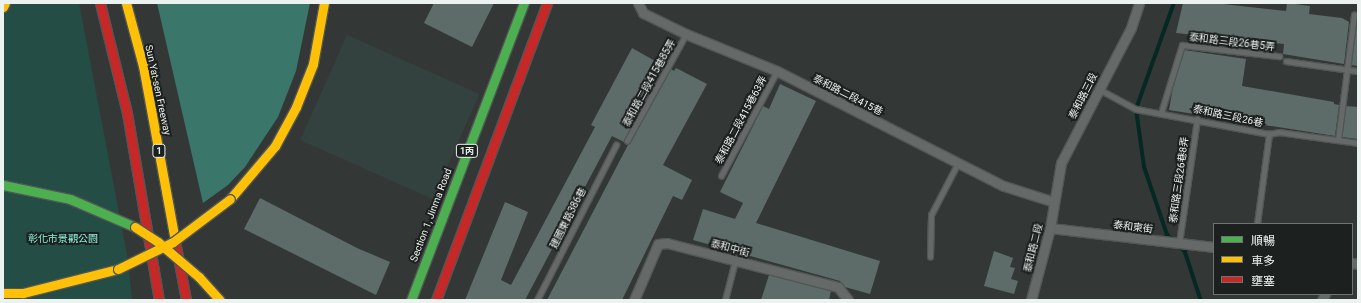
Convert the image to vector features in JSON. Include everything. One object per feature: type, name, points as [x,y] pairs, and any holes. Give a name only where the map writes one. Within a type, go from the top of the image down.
[{"type":"main road","points":[[3,8],[5,3]]},
{"type":"main road","points":[[100,3],[127,113],[159,300]]},
{"type":"main road","name":"Sun Yat-sen Freeway","points":[[126,3],[143,66],[186,300]]},
{"type":"main road","points":[[3,293],[23,292],[66,284],[118,269],[172,242],[230,199],[275,146],[296,108],[313,64],[324,3]]},
{"type":"main road","name":"Section 1, Jinma Road","points":[[411,300],[524,3]]},
{"type":"main road","name":"1丙","points":[[436,300],[547,3]]},
{"type":"main road","points":[[3,185],[70,199],[135,227],[158,242],[199,277],[220,300]]},
{"type":"street","name":"泰和路二段415巷","points":[[638,3],[643,13],[686,34],[776,71],[1004,186],[1054,202]]},
{"type":"street","name":"泰和路三段","points":[[1054,202],[1061,163],[1131,28],[1139,3]]},
{"type":"street","name":"泰和路二段","points":[[1031,300],[1050,228],[1054,202]]},
{"type":"street","name":"泰和東街","points":[[1050,228],[1213,247]]},
{"type":"street","name":"泰和中街","points":[[634,300],[658,244],[667,243],[838,287],[848,300]]},
{"type":"lane","points":[[1338,140],[1354,15]]},
{"type":"lane","name":"泰和路二段415巷85弄","points":[[627,140],[686,34]]},
{"type":"lane","name":"泰和路三段26巷5弄","points":[[1161,113],[1182,45],[1279,56]]},
{"type":"lane","points":[[1286,61],[1358,71]]},
{"type":"lane","name":"泰和路二段415巷63弄","points":[[721,176],[776,71]]},
{"type":"lane","name":"泰和路三段26巷","points":[[1099,89],[1136,109],[1197,119],[1269,134],[1279,132],[1358,143]]},
{"type":"lane","name":"泰和路三段26巷8弄","points":[[1179,243],[1197,119]]},
{"type":"lane","points":[[1257,223],[1269,134]]},
{"type":"lane","name":"建國東路386巷","points":[[537,300],[616,145]]},
{"type":"lane","points":[[930,256],[931,215],[958,163]]},
{"type":"lane","points":[[725,300],[735,260]]},
{"type":"shaded area","points":[[347,35],[479,94],[433,199],[300,140]]},
{"type":"green space","name":"彰化市景觀公園","points":[[9,3],[79,3],[128,260],[132,300],[3,300],[3,15]]},
{"type":"green space","points":[[157,3],[310,3],[296,71],[278,117],[245,167],[228,185],[203,203]]},
{"type":"building","points":[[434,3],[494,3],[472,47],[424,23]]},
{"type":"building","points":[[1183,3],[1214,3],[1286,11],[1287,3],[1310,6],[1309,14],[1342,18],[1349,22],[1344,64],[1283,54],[1284,44],[1176,33]]},
{"type":"building","points":[[1356,25],[1358,26],[1358,66],[1351,65]]},
{"type":"building","points":[[632,48],[664,66],[624,142],[612,136],[525,300],[465,300],[505,202],[528,212],[501,280],[511,285],[595,127],[591,125]]},
{"type":"building","points":[[1184,50],[1246,59],[1242,86],[1334,102],[1334,104],[1339,105],[1335,136],[1169,110],[1173,87]]},
{"type":"building","points":[[676,68],[707,84],[663,165],[692,180],[682,200],[673,196],[622,300],[547,300],[628,145],[671,69],[674,71]]},
{"type":"building","points":[[780,84],[816,101],[756,223],[880,261],[870,294],[845,287],[840,281],[693,240],[703,209],[735,219],[743,203],[720,192],[763,106],[769,109]]},
{"type":"building","points":[[1346,106],[1358,107],[1358,139],[1342,137]]},
{"type":"building","points":[[260,198],[357,248],[390,262],[376,295],[244,229]]},
{"type":"building","points":[[994,251],[1013,258],[1010,267],[1015,268],[1011,279],[1018,281],[1014,294],[984,286]]},
{"type":"building","points":[[769,275],[831,291],[829,300],[761,300]]},
{"type":"waterway","points":[[1172,240],[1167,235],[1144,167],[1136,109],[1174,3]]},
{"type":"waterway","points":[[1179,246],[1185,251],[1201,300]]},
{"type":"traffic: fast","points":[[411,300],[524,3]]},
{"type":"traffic: fast","points":[[3,185],[70,199],[135,227]]},
{"type":"traffic: slow","points":[[3,7],[5,3]]},
{"type":"traffic: slow","points":[[126,3],[143,66],[175,241]]},
{"type":"traffic: slow","points":[[230,199],[275,146],[296,107],[313,64],[324,3]]},
{"type":"traffic: slow","points":[[118,269],[173,242],[230,199]]},
{"type":"traffic: slow","points":[[135,227],[158,242],[199,277],[220,300]]},
{"type":"traffic: slow","points":[[3,293],[23,293],[118,269]]},
{"type":"traffic: jam","points":[[100,3],[127,113],[159,300]]},
{"type":"traffic: jam","points":[[436,300],[547,3]]},
{"type":"traffic: jam","points":[[175,241],[186,300]]}]
